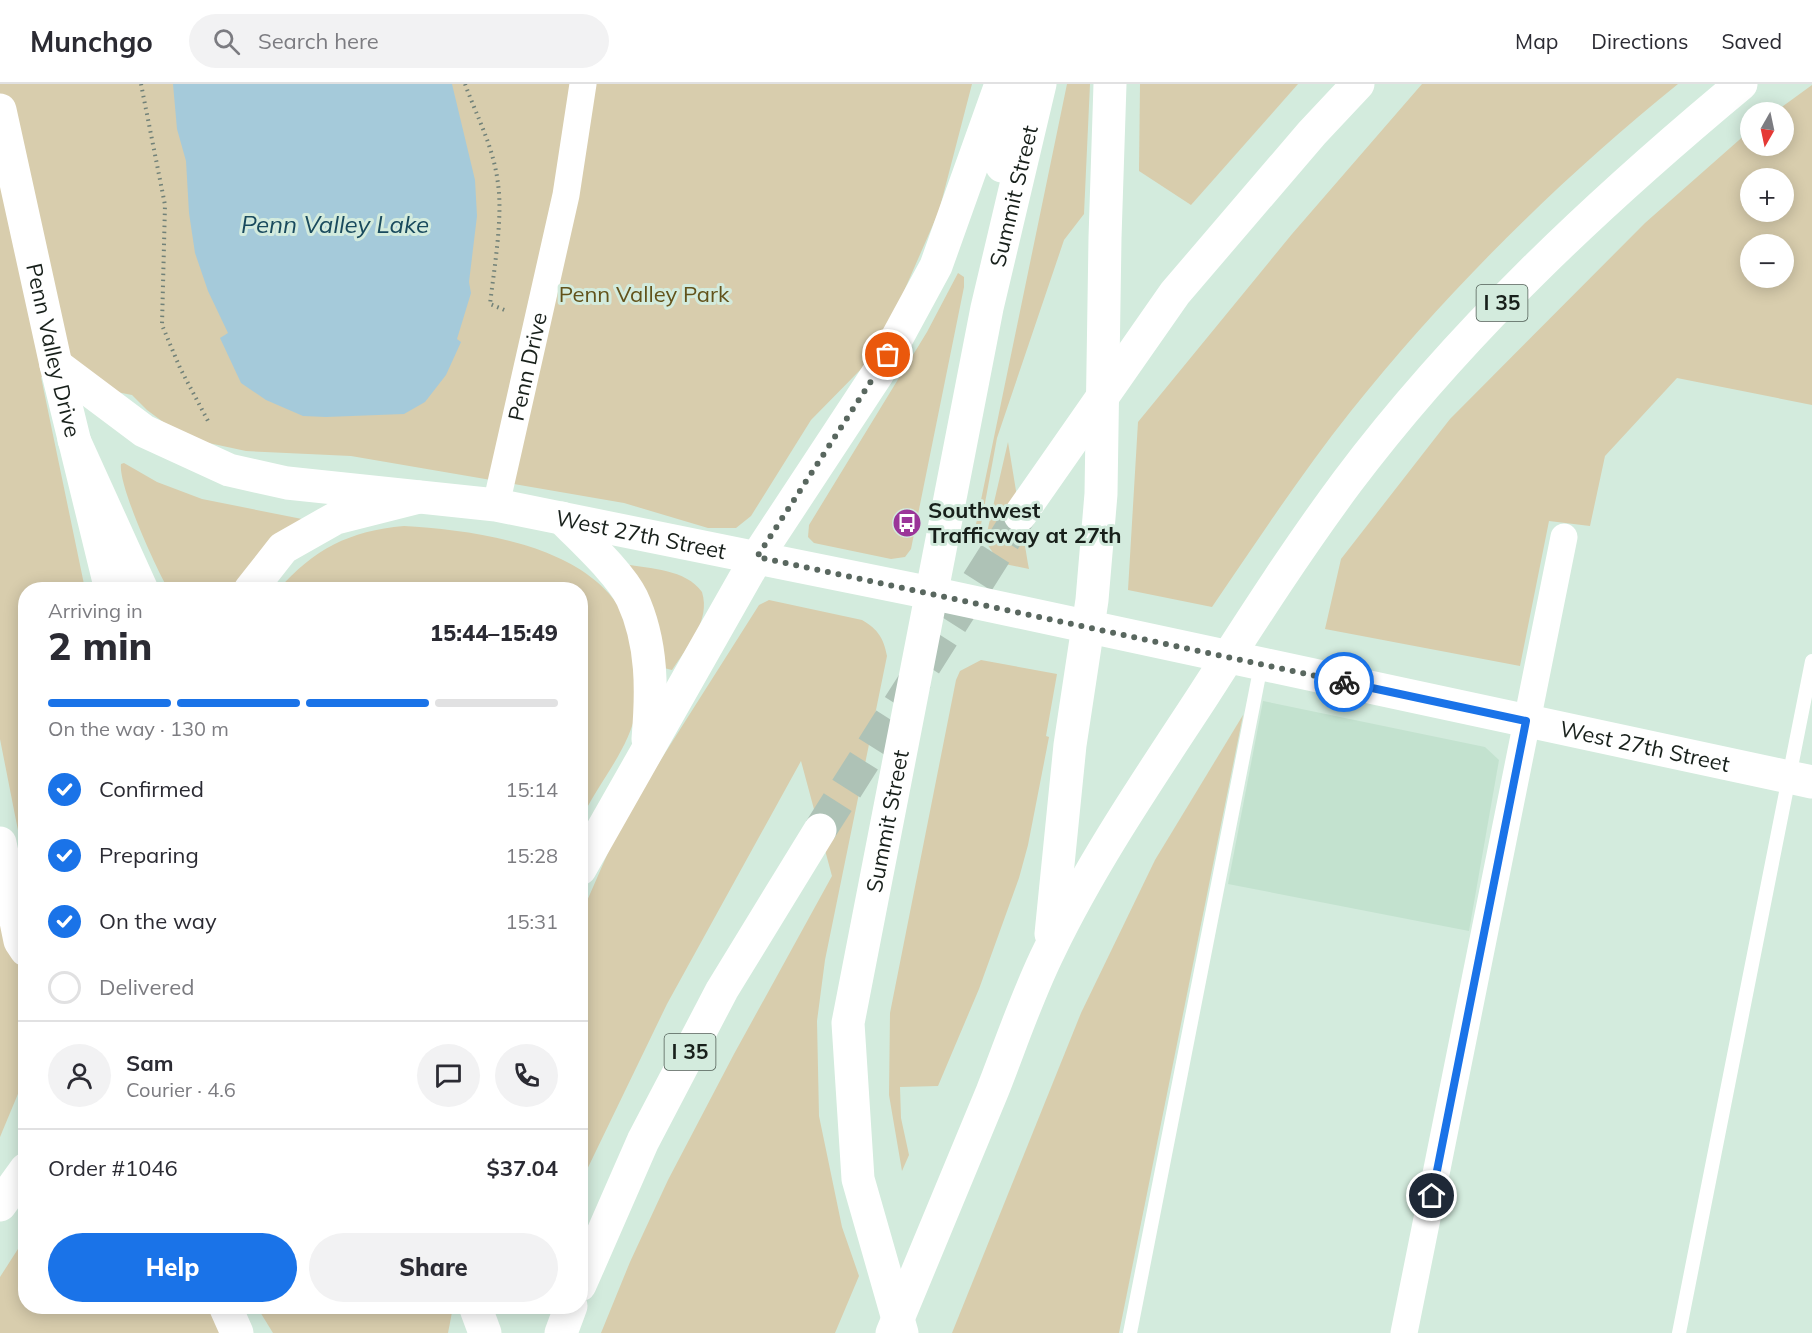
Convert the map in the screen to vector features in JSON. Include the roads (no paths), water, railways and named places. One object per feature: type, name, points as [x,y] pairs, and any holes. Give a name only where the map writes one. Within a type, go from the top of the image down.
[{"type":"main road","points":[[588,855],[757,557],[878,373],[936,266],[1001,84]]},
{"type":"main road","name":"Summit Street","points":[[987,308],[1011,84]]},
{"type":"main road","name":"Summit Street","points":[[902,1333],[858,1179],[848,1023],[987,308],[1040,84]]},
{"type":"main road","points":[[1020,515],[1175,293],[1312,132],[1358,84]]},
{"type":"main road","name":"I 35","points":[[892,1333],[1049,950],[1089,876],[1296,553],[1349,479],[1419,394],[1494,311],[1583,223],[1741,84]]},
{"type":"main road","points":[[1049,950],[1070,745],[1092,600],[1101,494],[1109,92]]},
{"type":"main road","name":"Penn Valley Drive","points":[[0,110],[56,365],[109,582]]},
{"type":"main road","name":"West 27th Street","points":[[56,365],[144,431],[229,470],[287,483],[496,505],[562,518],[931,593],[1800,780]]},
{"type":"main road","points":[[74,440],[138,582]]},
{"type":"main road","points":[[256,582],[283,548],[336,518],[419,497]]},
{"type":"main road","points":[[562,518],[601,559],[632,597],[645,638],[653,686],[647,750]]},
{"type":"main road","name":"I 35","points":[[588,1267],[643,1141],[722,990],[820,830]]},
{"type":"main road","points":[[0,843],[18,931]]},
{"type":"main road","points":[[0,1205],[18,1180]]},
{"type":"main road","points":[[229,1314],[237,1333]]},
{"type":"main road","points":[[463,1333],[467,1314]]},
{"type":"main road","points":[[478,1314],[485,1333]]},
{"type":"main road","points":[[561,1333],[568,1314]]},
{"type":"street","name":"Penn Drive","points":[[496,505],[566,195],[583,84]]},
{"type":"street","points":[[1404,1333],[1564,537]]},
{"type":"lane","points":[[1679,1333],[1800,780],[1812,661]]},
{"type":"lane","points":[[1130,1333],[1261,665]]},
{"type":"water","name":"Penn Valley Lake","points":[[173,84],[452,84],[475,180],[477,216],[469,282],[471,293],[457,339],[461,342],[446,375],[425,402],[404,414],[303,416],[266,400],[241,383],[220,338],[228,333],[208,291],[195,253],[189,213],[186,161],[177,129]]},
{"type":"tunnel","points":[[820,830],[1020,515]]},
{"type":"place","name":"Southwest Trafficway at 27th","points":[[907,523]]},
{"type":"park label","name":"Penn Valley Park","points":[[644,294]]}]
